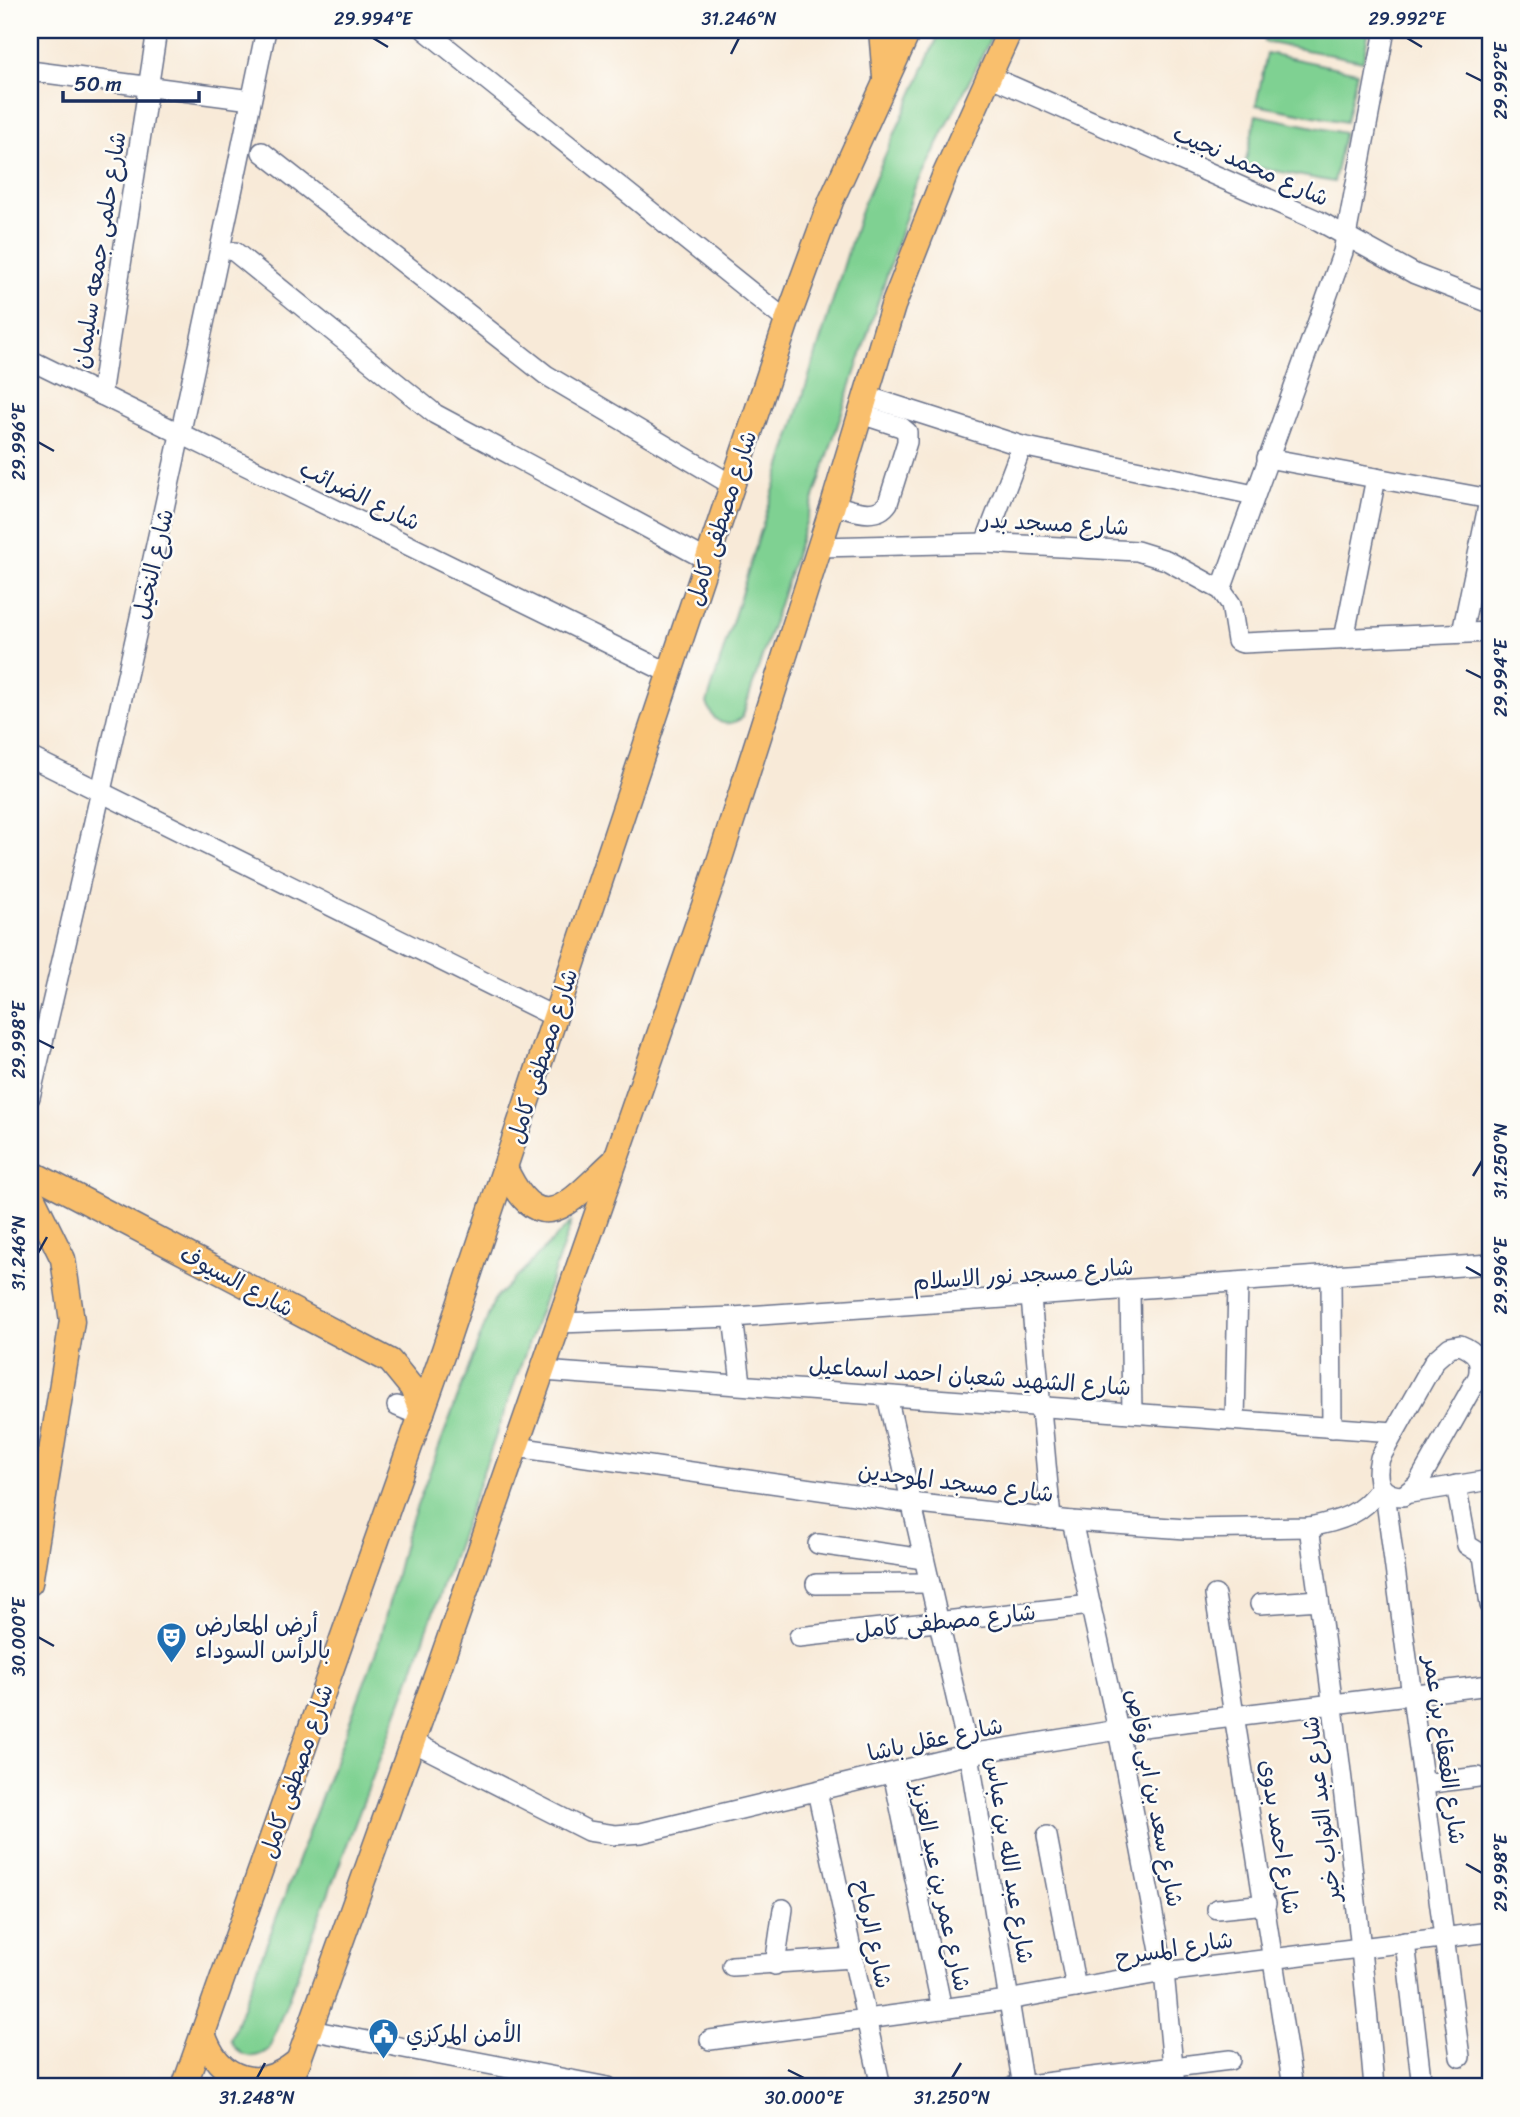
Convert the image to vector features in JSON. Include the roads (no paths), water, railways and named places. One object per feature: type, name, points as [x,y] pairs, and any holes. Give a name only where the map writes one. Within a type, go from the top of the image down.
[{"type":"main road","points":[[881,30],[885,81]]},
{"type":"main road","name":"شارع مصطفى كامل","points":[[184,2087],[422,1414],[787,321],[831,201],[909,30]]},
{"type":"main road","points":[[289,2087],[413,1742],[720,858],[820,547],[893,306],[1010,30]]},
{"type":"main road","points":[[505,1168],[522,1200],[548,1210],[569,1203],[616,1159]]},
{"type":"main road","name":"شارع السيوف","points":[[30,1172],[390,1361],[405,1377],[422,1414]]},
{"type":"main road","points":[[30,1192],[63,1259],[72,1321],[30,1583]]},
{"type":"main road","points":[[203,2033],[216,2061],[242,2078],[273,2077],[299,2060]]},
{"type":"street","name":"شارع حلمى جمعه سليمان","points":[[101,395],[157,30]]},
{"type":"street","name":"شارع النخيل","points":[[30,1097],[102,794],[182,435],[266,30]]},
{"type":"street","points":[[425,30],[787,321]]},
{"type":"street","points":[[1385,30],[1347,236],[1221,590],[1231,604],[1237,638],[1241,643],[1490,632]]},
{"type":"street","points":[[30,71],[251,100]]},
{"type":"street","name":"شارع محمد نجيب","points":[[989,76],[1347,236],[1415,274],[1490,303]]},
{"type":"street","points":[[262,152],[546,375],[732,485]]},
{"type":"street","points":[[235,252],[435,414],[707,560]]},
{"type":"street","name":"شارع الضرائب","points":[[30,360],[669,673]]},
{"type":"street","points":[[863,405],[1022,446],[1254,495]]},
{"type":"street","points":[[833,505],[872,513],[882,511],[888,503],[904,454],[908,437],[905,429],[863,405]]},
{"type":"street","points":[[985,543],[1022,446]]},
{"type":"street","points":[[1267,458],[1490,498],[1462,633]]},
{"type":"street","points":[[1344,639],[1376,478]]},
{"type":"street","name":"شارع مسجد بدر","points":[[820,547],[985,543],[1137,551],[1167,561],[1221,590]]},
{"type":"street","points":[[30,757],[555,1017]]},
{"type":"street","name":"شارع مسجد نور الاسلام","points":[[559,1323],[733,1317],[1238,1284],[1490,1264]]},
{"type":"street","points":[[1331,1277],[1332,1428]]},
{"type":"street","points":[[1234,1420],[1238,1284]]},
{"type":"street","points":[[1130,1291],[1132,1413]]},
{"type":"street","points":[[1031,1298],[1051,1519]]},
{"type":"street","points":[[733,1317],[741,1383]]},
{"type":"street","name":"شارع القعقاع بن عمر","points":[[1460,2057],[1446,1937],[1383,1490],[1377,1473],[1380,1458],[1441,1353],[1460,1345],[1484,1352]]},
{"type":"street","points":[[1410,1493],[1423,1478],[1478,1377],[1484,1352]]},
{"type":"street","name":"شارع الشهيد شعبان احمد اسماعيل","points":[[542,1371],[741,1383],[1394,1432]]},
{"type":"street","name":"شارع عبد الله بن عباس","points":[[887,1396],[969,1754],[1019,2087]]},
{"type":"street","points":[[397,1406],[422,1414]]},
{"type":"street","name":"شارع مسجد الموحدين","points":[[516,1447],[911,1503],[1072,1521],[1186,1529],[1309,1527],[1346,1519],[1370,1503],[1383,1490]]},
{"type":"street","points":[[1383,1490],[1394,1496],[1490,1480]]},
{"type":"street","points":[[1456,1485],[1467,1545],[1483,1555],[1490,1605]]},
{"type":"street","name":"شارع سعد بن ابى وقاص","points":[[1072,1521],[1118,1730],[1164,1972],[1175,2087]]},
{"type":"street","name":"شارع عبد التواب خير","points":[[1309,1527],[1334,1705],[1362,1947],[1374,2087]]},
{"type":"street","points":[[818,1544],[924,1559]]},
{"type":"street","points":[[816,1584],[930,1583]]},
{"type":"street","name":"شارع احمد بدوى","points":[[1215,1595],[1293,2087]]},
{"type":"street","points":[[1260,1604],[1319,1600]]},
{"type":"street","name":"شارع مصطفى كامل","points":[[799,1637],[1091,1605]]},
{"type":"street","name":"شارع عقل باشا","points":[[413,1742],[588,1831],[615,1835],[666,1829],[969,1754],[1118,1730],[1490,1685]]},
{"type":"street","name":"شارع عمر بن عبد العزيز","points":[[893,1773],[942,2009]]},
{"type":"street","points":[[1424,1784],[1478,1777]]},
{"type":"street","name":"شارع الرماح","points":[[817,1791],[881,2087]]},
{"type":"street","points":[[1047,1836],[1076,1988]]},
{"type":"street","points":[[1217,1909],[1266,1904]]},
{"type":"street","points":[[775,1965],[783,1909]]},
{"type":"street","name":"شارع المسرح","points":[[710,2040],[1008,2000],[1164,1972],[1490,1932]]},
{"type":"street","points":[[1405,1942],[1422,2087]]},
{"type":"street","points":[[732,1966],[853,1958]]},
{"type":"street","points":[[310,2030],[608,2087]]},
{"type":"street","points":[[1019,2087],[1230,2060]]},
{"type":"place","name":"أرض المعارض بالرأس السوداء","points":[[172,1664]]},
{"type":"place","name":"الأمن المركزي","points":[[383,2061]]}]
